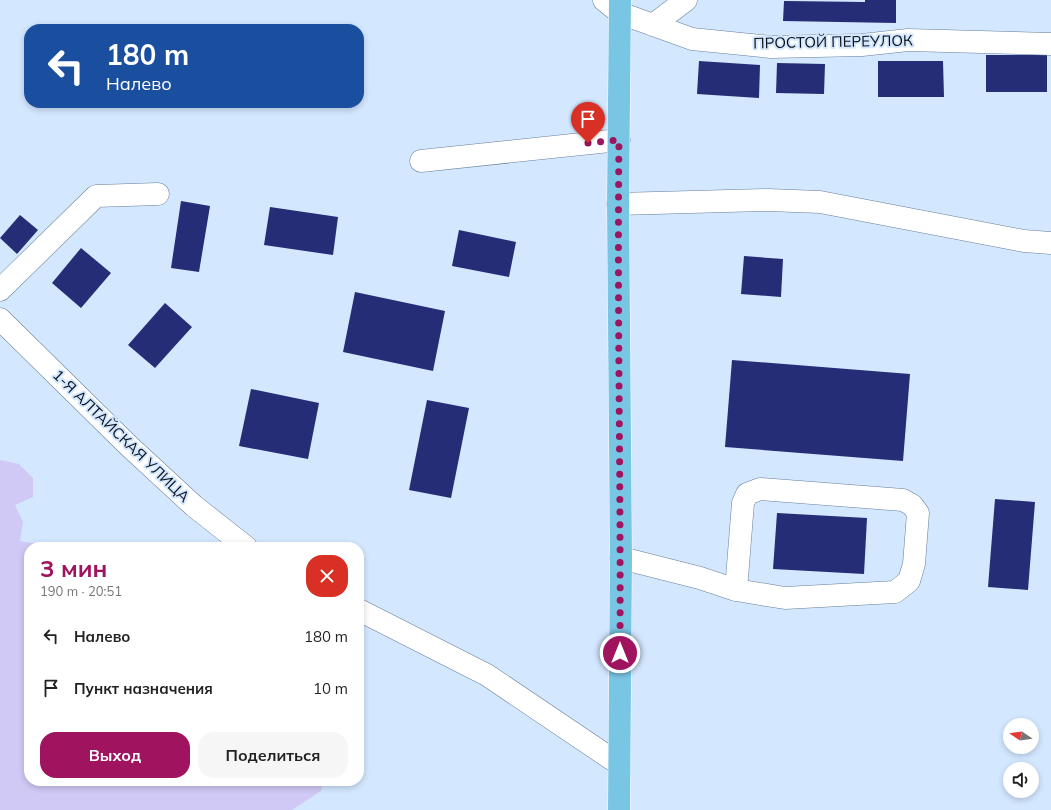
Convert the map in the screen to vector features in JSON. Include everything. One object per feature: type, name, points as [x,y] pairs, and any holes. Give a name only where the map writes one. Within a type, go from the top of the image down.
[{"type":"main road","points":[[615,4],[619,140],[618,204],[621,558],[619,810]]},
{"type":"street","points":[[653,25],[686,0]]},
{"type":"street","name":"ПРОСТОЙ ПЕРЕУЛОК","points":[[615,4],[653,25],[692,39],[772,47],[862,45],[908,40],[1051,44]]},
{"type":"street","points":[[421,161],[619,140]]},
{"type":"street","points":[[0,290],[96,196],[158,194]]},
{"type":"street","points":[[618,204],[768,200],[820,202],[1024,241],[1051,243]]},
{"type":"street","name":"1-Я АЛТАЙСКАЯ УЛИЦА","points":[[0,319],[129,446],[194,506],[240,542]]},
{"type":"street","points":[[621,558],[700,578],[736,590],[785,598],[895,592],[909,581],[914,564],[918,513],[912,505],[903,500],[760,489],[748,494],[743,503],[736,590]]},
{"type":"street","points":[[364,613],[487,675],[619,764]]},
{"type":"shaded area","points":[[0,460],[19,464],[33,478],[33,497],[15,505],[23,522],[20,541],[26,542],[24,542],[24,786],[322,786],[321,791],[292,810],[0,810]]},
{"type":"building","points":[[865,0],[896,0],[896,23],[783,21],[784,1],[865,2]]},
{"type":"building","points":[[986,55],[1047,55],[1047,92],[986,92]]},
{"type":"building","points":[[699,61],[760,65],[759,98],[697,94]]},
{"type":"building","points":[[878,61],[943,61],[944,97],[878,97]]},
{"type":"building","points":[[777,63],[825,64],[824,94],[776,93]]},
{"type":"building","points":[[181,201],[210,206],[199,272],[171,268]]},
{"type":"building","points":[[270,207],[338,217],[333,255],[264,245]]},
{"type":"building","points":[[20,215],[38,230],[17,254],[0,238]]},
{"type":"building","points":[[459,230],[516,242],[509,277],[452,266]]},
{"type":"building","points":[[81,248],[111,273],[81,308],[52,283]]},
{"type":"building","points":[[744,256],[783,259],[781,297],[741,294]]},
{"type":"building","points":[[355,292],[445,311],[433,371],[343,352]]},
{"type":"building","points":[[165,303],[192,327],[155,368],[128,345]]},
{"type":"building","points":[[732,360],[910,374],[903,461],[725,447]]},
{"type":"building","points":[[251,389],[319,403],[308,459],[239,446]]},
{"type":"building","points":[[427,400],[469,408],[451,498],[409,490]]},
{"type":"building","points":[[995,499],[1035,502],[1028,590],[988,587]]},
{"type":"building","points":[[777,513],[867,518],[864,574],[773,569]]},
{"type":"route","points":[[588,143],[619,140],[620,653]]}]
